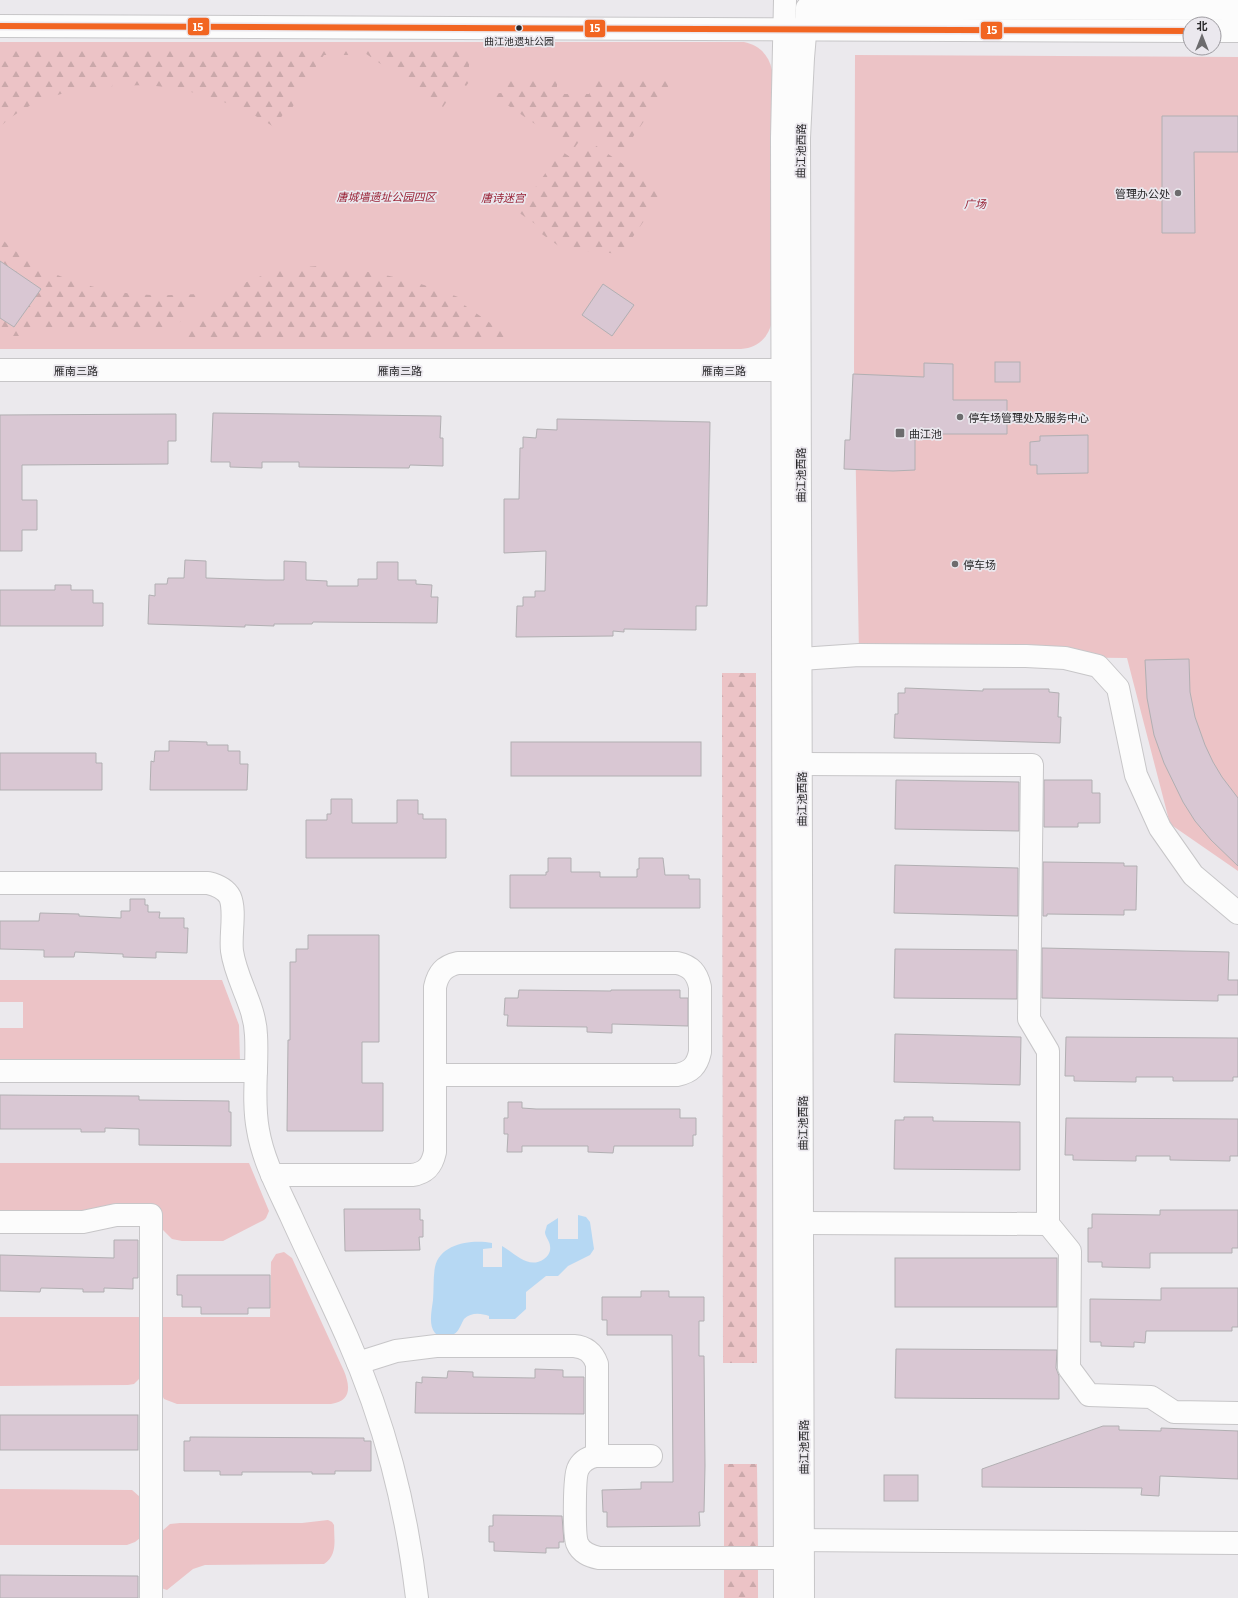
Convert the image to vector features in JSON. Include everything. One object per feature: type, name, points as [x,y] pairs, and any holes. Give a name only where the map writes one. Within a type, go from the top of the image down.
[{"type":"street","name":"曲江池西路","points":[[785,0],[801,17],[799,138],[791,370],[791,1546],[803,1598]]},
{"type":"street","points":[[0,26],[801,17],[1238,9]]},
{"type":"street","points":[[801,17],[1182,31]]},
{"type":"street","points":[[1222,31],[1238,31]]},
{"type":"street","name":"雁南三路","points":[[0,370],[791,370]]},
{"type":"street","points":[[792,660],[859,655],[1026,656],[1066,658],[1098,666],[1118,688],[1136,775],[1160,828],[1192,876],[1238,914]]},
{"type":"street","name":"曲江池西路","points":[[785,1598],[791,1546],[802,1223],[801,764],[792,660]]},
{"type":"street","points":[[801,764],[1032,765],[1029,1019],[1048,1050],[1048,1224],[1070,1251],[1069,1368],[1089,1395],[1151,1397],[1174,1412],[1238,1413]]},
{"type":"street","points":[[0,884],[208,884],[217,885],[225,890],[230,898],[232,907],[232,948],[235,969],[252,1013],[256,1033],[258,1129],[261,1146],[272,1175],[358,1363],[378,1416],[395,1471],[408,1532],[417,1598]]},
{"type":"street","points":[[272,1175],[412,1175],[421,1174],[428,1169],[433,1161],[435,1152],[435,1075],[435,987],[437,978],[442,970],[449,965],[458,963],[677,963],[686,965],[693,970],[698,978],[700,987],[700,1052],[698,1061],[693,1068],[686,1073],[677,1075],[435,1075]]},
{"type":"street","points":[[0,1070],[256,1070]]},
{"type":"street","points":[[0,1222],[83,1222],[116,1215],[151,1215],[151,1598]]},
{"type":"street","points":[[802,1223],[1048,1224]]},
{"type":"street","points":[[358,1363],[396,1351],[436,1346],[583,1347],[594,1356],[597,1364],[598,1456]]},
{"type":"street","points":[[651,1456],[598,1456],[590,1457],[582,1462],[576,1474],[576,1535],[577,1544],[582,1551],[590,1556],[599,1558],[791,1546],[1238,1543]]},
{"type":"green space","name":"唐城墙遗址公园四区","points":[[0,42],[749,43],[759,48],[766,55],[772,70],[771,327],[762,341],[753,346],[741,349],[0,349]]},
{"type":"green space","points":[[0,51],[349,51],[355,55],[324,55],[294,98],[297,100],[290,111],[287,109],[274,127],[240,108],[201,94],[161,86],[122,86],[121,80],[113,81],[112,87],[83,89],[53,96],[24,109],[11,117],[0,127]]},
{"type":"green space","points":[[362,51],[457,51],[465,60],[469,60],[469,82],[466,86],[460,82],[443,107]]},
{"type":"green space","name":"广场","points":[[855,55],[1238,57],[1238,871],[1170,824],[1127,658],[859,655],[854,367]]},
{"type":"green space","points":[[501,77],[557,77],[557,94],[589,94],[589,77],[675,77],[621,154],[590,133],[592,130],[589,128],[587,131],[584,129],[583,131],[585,133],[573,150],[491,94],[501,93]]},
{"type":"green space","points":[[589,141],[664,192],[621,254],[563,249],[539,232],[541,228],[518,212],[561,151],[575,160]]},
{"type":"green space","points":[[0,237],[15,251],[32,262],[70,280],[90,286],[131,294],[203,294],[205,297],[175,327],[34,327],[27,336],[0,336],[0,318],[14,327],[41,289],[0,261]]},
{"type":"green space","points":[[318,266],[372,272],[407,280],[458,297],[457,300],[516,341],[187,341],[181,333],[212,304],[242,284],[258,277],[276,272]]},
{"type":"green space","points":[[722,673],[756,673],[757,1363],[723,1363]]},
{"type":"green space","points":[[0,980],[222,980],[239,1025],[240,1062],[0,1062],[0,1028],[23,1028],[23,1002],[0,1002]]},
{"type":"green space","points":[[0,1163],[249,1163],[269,1211],[264,1220],[223,1241],[182,1241],[172,1239],[163,1230],[159,1220],[159,1207],[113,1207],[89,1213],[0,1214]]},
{"type":"green space","points":[[284,1252],[292,1258],[344,1371],[348,1392],[343,1400],[331,1404],[177,1404],[164,1399],[161,1393],[159,1317],[270,1317],[271,1262],[276,1254]]},
{"type":"green space","points":[[0,1317],[143,1317],[140,1378],[134,1384],[128,1385],[0,1386]]},
{"type":"green space","points":[[724,1464],[757,1464],[758,1552],[724,1552]]},
{"type":"green space","points":[[0,1489],[132,1490],[140,1497],[140,1538],[127,1545],[0,1545]]},
{"type":"green space","points":[[328,1520],[334,1525],[335,1541],[331,1556],[324,1564],[205,1565],[193,1569],[167,1590],[161,1588],[161,1532],[170,1524],[302,1523]]},
{"type":"green space","points":[[724,1568],[758,1568],[758,1598],[724,1598]]},
{"type":"water","points":[[578,1215],[586,1217],[590,1222],[594,1249],[590,1255],[568,1266],[558,1276],[546,1276],[526,1292],[526,1309],[515,1319],[489,1319],[489,1316],[486,1315],[473,1314],[464,1319],[458,1331],[453,1335],[442,1336],[435,1333],[431,1321],[434,1271],[438,1259],[443,1253],[458,1244],[484,1242],[492,1243],[492,1248],[483,1249],[483,1267],[502,1267],[502,1246],[527,1262],[538,1262],[547,1257],[550,1250],[550,1244],[545,1234],[547,1225],[558,1218],[558,1239],[578,1239]]},
{"type":"building","name":"管理办公处","points":[[1162,116],[1238,116],[1238,152],[1194,152],[1195,233],[1162,233]]},
{"type":"building","points":[[0,261],[41,289],[14,327],[0,318]]},
{"type":"building","points":[[603,284],[634,305],[612,336],[582,315]]},
{"type":"building","points":[[995,362],[1020,362],[1020,382],[995,382]]},
{"type":"building","points":[[924,363],[953,364],[953,400],[1007,400],[1007,434],[915,434],[915,470],[893,471],[844,469],[845,440],[850,440],[853,374],[924,377]]},
{"type":"building","points":[[213,413],[441,416],[440,438],[443,438],[443,466],[410,465],[409,468],[299,467],[299,462],[262,462],[262,468],[230,467],[230,462],[211,462]]},
{"type":"building","points":[[176,414],[176,441],[168,441],[168,464],[22,465],[22,500],[37,500],[37,530],[22,530],[22,551],[0,551],[0,415]]},
{"type":"building","points":[[557,419],[710,422],[707,606],[696,606],[696,630],[624,629],[624,632],[613,631],[613,636],[516,637],[517,606],[523,606],[523,597],[535,597],[535,591],[545,591],[546,551],[504,553],[504,499],[519,499],[520,448],[523,448],[523,437],[536,438],[537,429],[557,430]]},
{"type":"building","points":[[1088,435],[1088,473],[1037,474],[1037,465],[1030,465],[1030,442],[1040,441],[1040,436]]},
{"type":"building","points":[[185,560],[206,561],[206,578],[266,580],[284,580],[284,561],[306,562],[306,580],[327,581],[327,586],[358,586],[358,579],[377,579],[377,562],[398,562],[398,580],[416,580],[416,584],[432,585],[431,597],[438,597],[437,623],[313,622],[312,624],[274,624],[274,626],[245,625],[245,627],[148,624],[149,595],[155,596],[155,584],[167,584],[168,578],[184,578]]},
{"type":"building","points":[[55,585],[71,585],[71,590],[93,590],[93,603],[103,603],[103,626],[0,626],[0,590],[55,590]]},
{"type":"building","points":[[1189,659],[1190,692],[1195,717],[1213,762],[1238,798],[1238,866],[1211,840],[1195,821],[1183,802],[1164,763],[1154,735],[1147,698],[1145,660]]},
{"type":"building","points":[[905,688],[983,691],[983,689],[1049,689],[1049,692],[1059,693],[1058,717],[1061,717],[1060,743],[894,738],[895,714],[898,714],[898,693],[905,693]]},
{"type":"building","points":[[169,741],[207,742],[207,745],[228,745],[228,751],[240,751],[240,764],[248,764],[247,790],[150,790],[151,761],[154,762],[155,751],[169,751]]},
{"type":"building","points":[[511,742],[701,742],[701,776],[511,776]]},
{"type":"building","points":[[0,753],[96,753],[96,763],[102,763],[102,790],[0,790]]},
{"type":"building","points":[[896,780],[1019,782],[1019,831],[895,829]]},
{"type":"building","points":[[1044,780],[1092,780],[1092,793],[1100,793],[1100,823],[1078,823],[1078,827],[1044,827]]},
{"type":"building","points":[[331,799],[352,799],[352,823],[397,823],[397,800],[418,800],[418,814],[423,814],[423,819],[446,819],[446,858],[306,858],[306,820],[327,820],[327,814],[331,814]]},
{"type":"building","points":[[548,858],[571,858],[571,872],[600,872],[600,877],[637,877],[639,858],[663,858],[665,875],[689,875],[689,879],[700,879],[700,908],[510,908],[510,875],[546,875],[546,872],[548,872]]},
{"type":"building","points":[[1043,862],[1124,863],[1124,866],[1137,866],[1136,910],[1124,910],[1124,915],[1047,914],[1047,916],[1043,916]]},
{"type":"building","points":[[895,865],[1018,868],[1018,916],[894,913]]},
{"type":"building","points":[[130,899],[145,899],[145,905],[148,905],[148,912],[160,912],[159,918],[184,918],[184,928],[188,928],[187,953],[156,952],[156,958],[123,957],[123,954],[75,952],[74,957],[44,957],[44,950],[0,949],[0,921],[39,921],[40,913],[79,914],[79,916],[121,918],[121,911],[130,911]]},
{"type":"building","points":[[308,935],[379,935],[379,1042],[362,1042],[362,1083],[383,1083],[383,1131],[287,1131],[288,1040],[290,1040],[290,962],[296,962],[296,949],[308,949]]},
{"type":"building","points":[[1042,948],[1229,952],[1228,980],[1238,980],[1238,995],[1218,995],[1218,1001],[1042,998]]},
{"type":"building","points":[[895,949],[1017,950],[1017,999],[894,998]]},
{"type":"building","points":[[519,990],[680,990],[680,998],[688,998],[688,1026],[612,1024],[612,1033],[587,1032],[587,1027],[507,1026],[508,1015],[504,1015],[505,998],[518,998]]},
{"type":"building","points":[[895,1034],[1021,1037],[1020,1085],[894,1082]]},
{"type":"building","points":[[1066,1037],[1238,1038],[1238,1077],[1233,1077],[1233,1081],[1173,1081],[1173,1077],[1136,1077],[1136,1082],[1074,1081],[1074,1076],[1065,1076]]},
{"type":"building","points":[[0,1095],[139,1096],[139,1100],[229,1101],[229,1112],[231,1112],[231,1146],[139,1145],[139,1129],[105,1128],[105,1132],[81,1132],[81,1129],[0,1129]]},
{"type":"building","points":[[508,1102],[522,1102],[522,1108],[536,1109],[680,1109],[680,1118],[696,1118],[696,1135],[693,1135],[693,1146],[614,1146],[613,1153],[588,1152],[588,1146],[522,1146],[522,1152],[507,1152],[508,1134],[504,1134],[504,1118],[508,1118]]},
{"type":"building","points":[[904,1117],[933,1117],[933,1121],[1020,1122],[1020,1170],[894,1169],[895,1120],[904,1120]]},
{"type":"building","points":[[1066,1118],[1238,1119],[1238,1156],[1230,1156],[1230,1161],[1170,1160],[1170,1156],[1136,1156],[1136,1161],[1073,1160],[1073,1155],[1065,1155]]},
{"type":"building","points":[[344,1209],[420,1209],[420,1220],[423,1220],[423,1237],[419,1237],[420,1250],[345,1251]]},
{"type":"building","points":[[1160,1210],[1238,1210],[1238,1248],[1232,1248],[1232,1253],[1150,1253],[1150,1268],[1102,1267],[1102,1262],[1088,1262],[1088,1228],[1092,1228],[1092,1214],[1160,1215]]},
{"type":"building","points":[[114,1240],[138,1240],[138,1278],[133,1278],[133,1289],[104,1288],[104,1292],[83,1292],[83,1289],[41,1288],[40,1292],[0,1291],[0,1255],[114,1258]]},
{"type":"building","points":[[895,1258],[1057,1258],[1057,1307],[895,1307]]},
{"type":"building","points":[[177,1275],[270,1275],[270,1308],[248,1308],[248,1314],[201,1314],[201,1307],[182,1307],[182,1295],[177,1295]]},
{"type":"building","points":[[1161,1288],[1238,1288],[1238,1327],[1232,1327],[1232,1331],[1146,1331],[1145,1343],[1134,1342],[1134,1347],[1101,1346],[1101,1342],[1090,1342],[1090,1299],[1161,1300]]},
{"type":"building","points":[[641,1291],[669,1291],[669,1297],[704,1297],[704,1321],[699,1321],[699,1356],[704,1356],[705,1466],[704,1512],[699,1512],[700,1526],[607,1527],[607,1512],[603,1512],[602,1490],[641,1489],[641,1482],[673,1482],[672,1335],[607,1335],[607,1320],[602,1320],[602,1297],[641,1297]]},
{"type":"building","points":[[896,1349],[1057,1350],[1056,1368],[1059,1376],[1059,1399],[895,1398]]},
{"type":"building","points":[[535,1369],[563,1370],[563,1377],[584,1377],[584,1414],[415,1413],[416,1382],[422,1383],[422,1377],[447,1378],[448,1371],[473,1372],[473,1377],[535,1378]]},
{"type":"building","points":[[0,1415],[138,1415],[138,1450],[0,1450]]},
{"type":"building","points":[[1103,1426],[1119,1426],[1119,1430],[1161,1431],[1161,1428],[1238,1431],[1238,1479],[1160,1476],[1159,1496],[1141,1495],[1142,1488],[982,1487],[982,1469]]},
{"type":"building","points":[[190,1437],[364,1438],[364,1441],[371,1441],[371,1471],[335,1471],[335,1474],[312,1474],[312,1472],[242,1472],[242,1475],[220,1475],[220,1471],[184,1471],[184,1441],[190,1441]]},
{"type":"building","points":[[884,1475],[918,1475],[918,1501],[884,1501]]},
{"type":"building","points":[[493,1515],[562,1516],[564,1542],[559,1542],[559,1548],[546,1548],[546,1553],[494,1551],[494,1542],[489,1542],[489,1526],[493,1526]]},
{"type":"building","points":[[0,1575],[138,1576],[138,1598],[0,1598]]},
{"type":"transit line","name":"15","points":[[0,26],[1182,31]]},
{"type":"place","name":"曲江池遗址公园","points":[[519,28]]},
{"type":"place","name":"管理办公处","points":[[1178,193]]},
{"type":"place","name":"停车场管理处及服务中心","points":[[960,417]]},
{"type":"place","name":"曲江池","points":[[900,433]]},
{"type":"place","name":"停车场","points":[[955,564]]},
{"type":"park label","name":"唐诗迷宫","points":[[503,197]]}]
